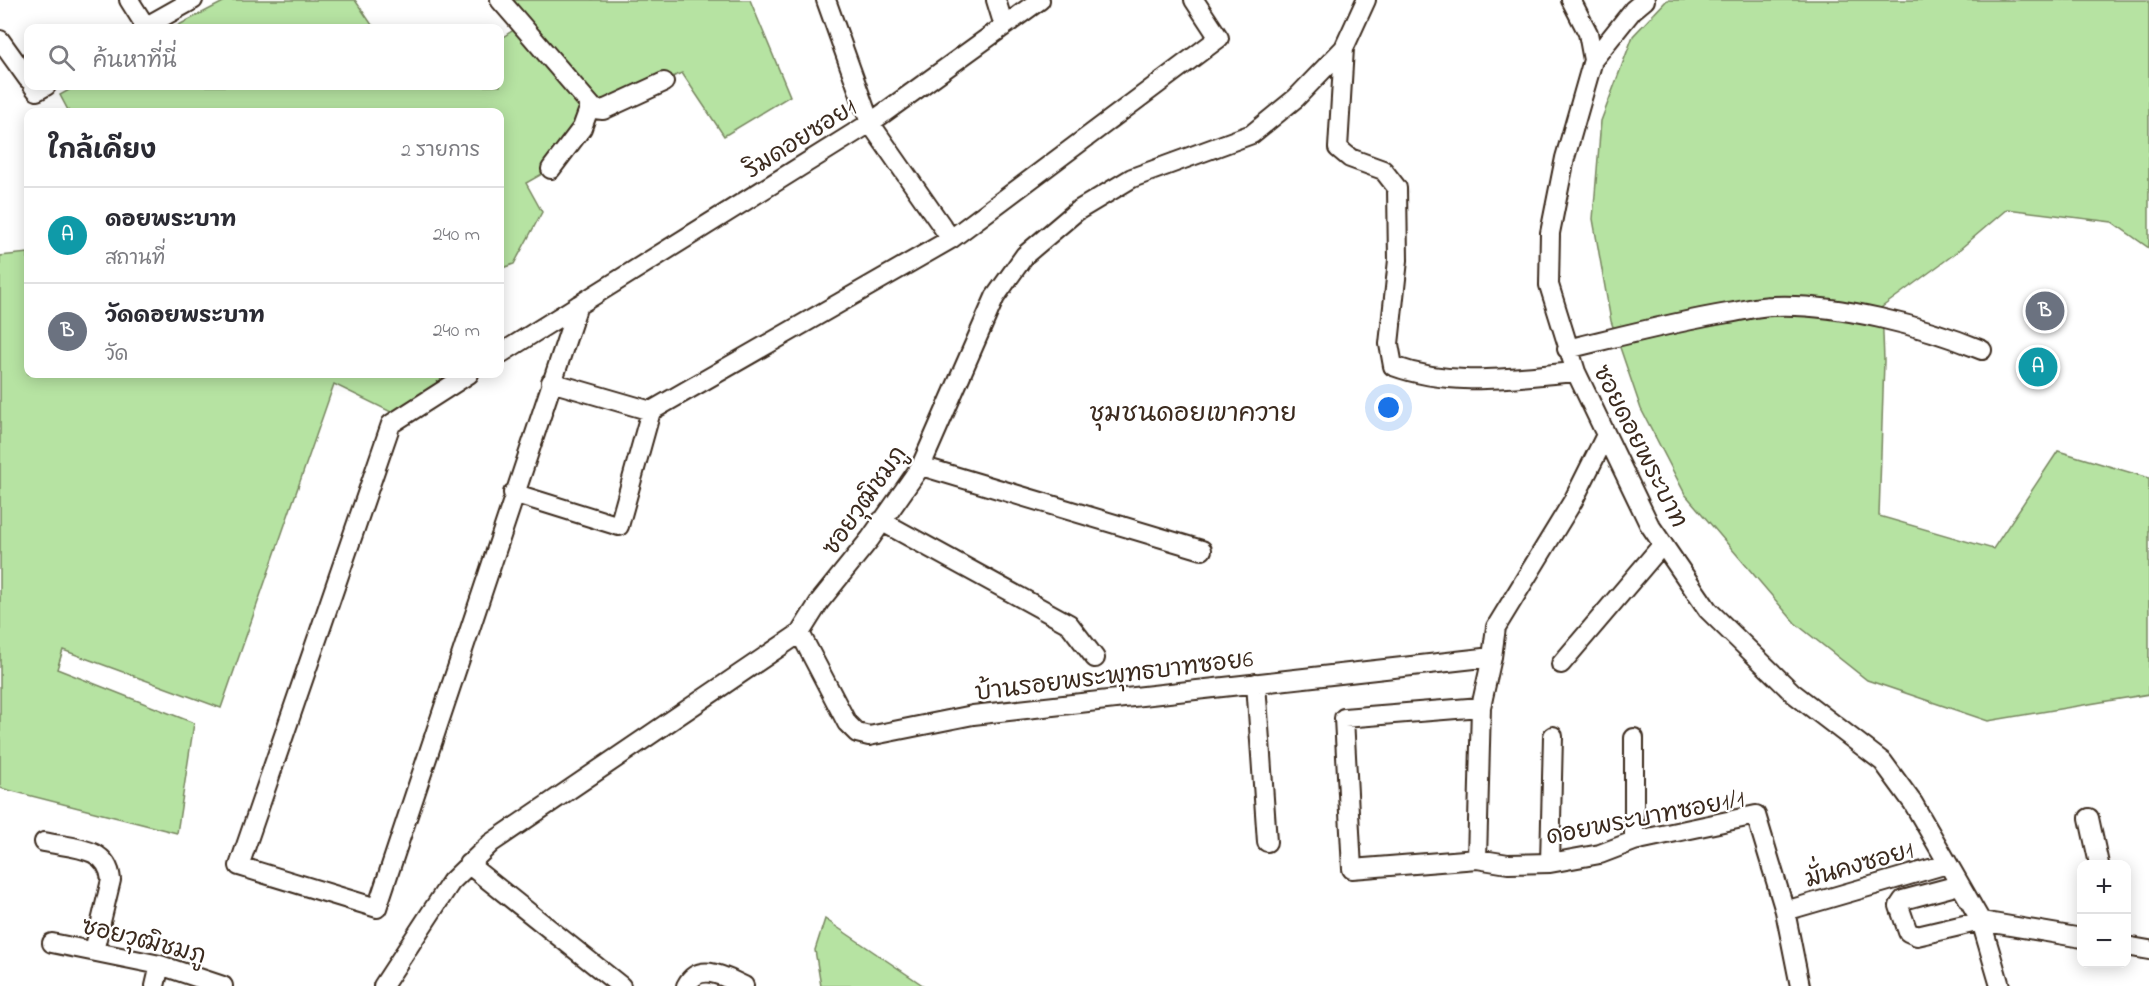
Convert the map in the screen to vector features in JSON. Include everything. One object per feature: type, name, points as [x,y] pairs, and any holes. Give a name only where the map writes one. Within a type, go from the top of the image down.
[{"type":"street","points":[[129,0],[143,24]]},
{"type":"street","points":[[152,24],[193,0]]},
{"type":"street","points":[[500,0],[590,106],[603,110],[664,82]]},
{"type":"street","points":[[826,0],[870,123],[951,239]]},
{"type":"street","points":[[996,0],[1004,26]]},
{"type":"street","name":"ริมดอยซอย1","points":[[504,351],[870,123],[1040,0]]},
{"type":"street","points":[[513,493],[619,526],[651,411],[951,239],[1219,38],[1194,0]]},
{"type":"street","name":"ซอยวุฒิชมภู","points":[[383,986],[451,882],[491,843],[800,633],[820,601],[921,466],[995,297],[1025,255],[1077,211],[1132,178],[1252,134],[1296,98],[1344,48],[1366,0]]},
{"type":"street","name":"ซอยดอยพระบาท","points":[[1571,0],[1588,33],[1593,60],[1565,158],[1550,233],[1549,285],[1576,372],[1649,524],[1708,610],[1793,693],[1882,762],[1913,803],[1981,921],[2000,986]]},
{"type":"street","points":[[1593,60],[1633,10],[1645,0]]},
{"type":"street","points":[[0,40],[24,70]]},
{"type":"street","points":[[1344,48],[1338,148],[1350,158],[1383,170],[1397,188],[1398,260],[1389,344],[1393,366],[1419,376],[1470,381],[1576,372]]},
{"type":"street","points":[[551,169],[582,128],[590,106]]},
{"type":"street","points":[[463,378],[391,424],[239,866],[376,908],[513,493],[578,305]]},
{"type":"street","points":[[1567,349],[1696,318],[1772,306],[1811,307],[1899,323],[1943,334],[1982,350]]},
{"type":"street","points":[[551,382],[651,411]]},
{"type":"street","points":[[1478,859],[1481,707],[1496,627],[1573,501],[1606,435]]},
{"type":"street","points":[[921,466],[1202,550]]},
{"type":"street","points":[[881,521],[1069,624],[1095,658]]},
{"type":"street","points":[[1561,664],[1663,544]]},
{"type":"street","name":"บ้านรอยพระพุทธบาทซอย6","points":[[800,633],[841,714],[856,733],[869,736],[972,715],[1492,657]]},
{"type":"street","points":[[1256,683],[1267,842]]},
{"type":"street","name":"ดอยพระบาทซอย1/1","points":[[1481,707],[1344,718],[1352,869],[1478,859],[1508,864],[1550,862],[1600,854],[1634,841],[1756,815],[1785,911],[1800,986]]},
{"type":"street","points":[[1550,862],[1553,736]]},
{"type":"street","points":[[1634,738],[1634,841]]},
{"type":"street","points":[[2089,818],[2098,860]]},
{"type":"street","points":[[44,842],[95,854],[106,860],[111,880],[94,951]]},
{"type":"street","points":[[468,864],[621,986]]},
{"type":"street","name":"มั่นคงซอย1","points":[[1785,911],[1947,864]]},
{"type":"street","points":[[1959,885],[1903,900],[1899,906],[1908,932],[1917,936],[1981,921],[2077,938]]},
{"type":"street","name":"ซอยวุฒิชมภู","points":[[52,943],[160,965],[223,986]]},
{"type":"street","points":[[2131,947],[2149,950]]},
{"type":"street","points":[[155,986],[160,965]]},
{"type":"street","points":[[686,986],[694,976],[704,972],[719,974],[744,986]]},
{"type":"green space","points":[[227,0],[355,0],[371,24],[181,24]]},
{"type":"green space","points":[[508,0],[750,0],[790,96],[724,136],[682,73],[602,105]]},
{"type":"green space","points":[[1667,0],[2149,0],[2149,248],[2112,222],[2007,209],[1953,255],[1882,307],[1884,361],[1879,516],[1993,549],[2058,451],[2149,478],[2149,694],[1988,721],[1867,680],[1795,623],[1685,494],[1641,409],[1611,321],[1593,219],[1601,121],[1633,36]]},
{"type":"green space","points":[[521,25],[590,106],[551,169],[526,183],[542,212],[514,264],[504,268],[504,108],[67,108],[60,95],[69,90],[504,90],[504,36]]},
{"type":"green space","points":[[24,253],[24,378],[463,378],[401,417],[334,384],[221,708],[63,650],[57,669],[194,723],[177,833],[0,788],[0,256]]},
{"type":"green space","points":[[825,919],[924,986],[821,986],[815,950]]},
{"type":"place","name":"วัดดอยพระบาท","points":[[2045,311]]},
{"type":"place","name":"ดอยพระบาท","points":[[2038,367]]},
{"type":"district","name":"ชุมชนดอยเขาควาย","points":[[1193,412]]}]
